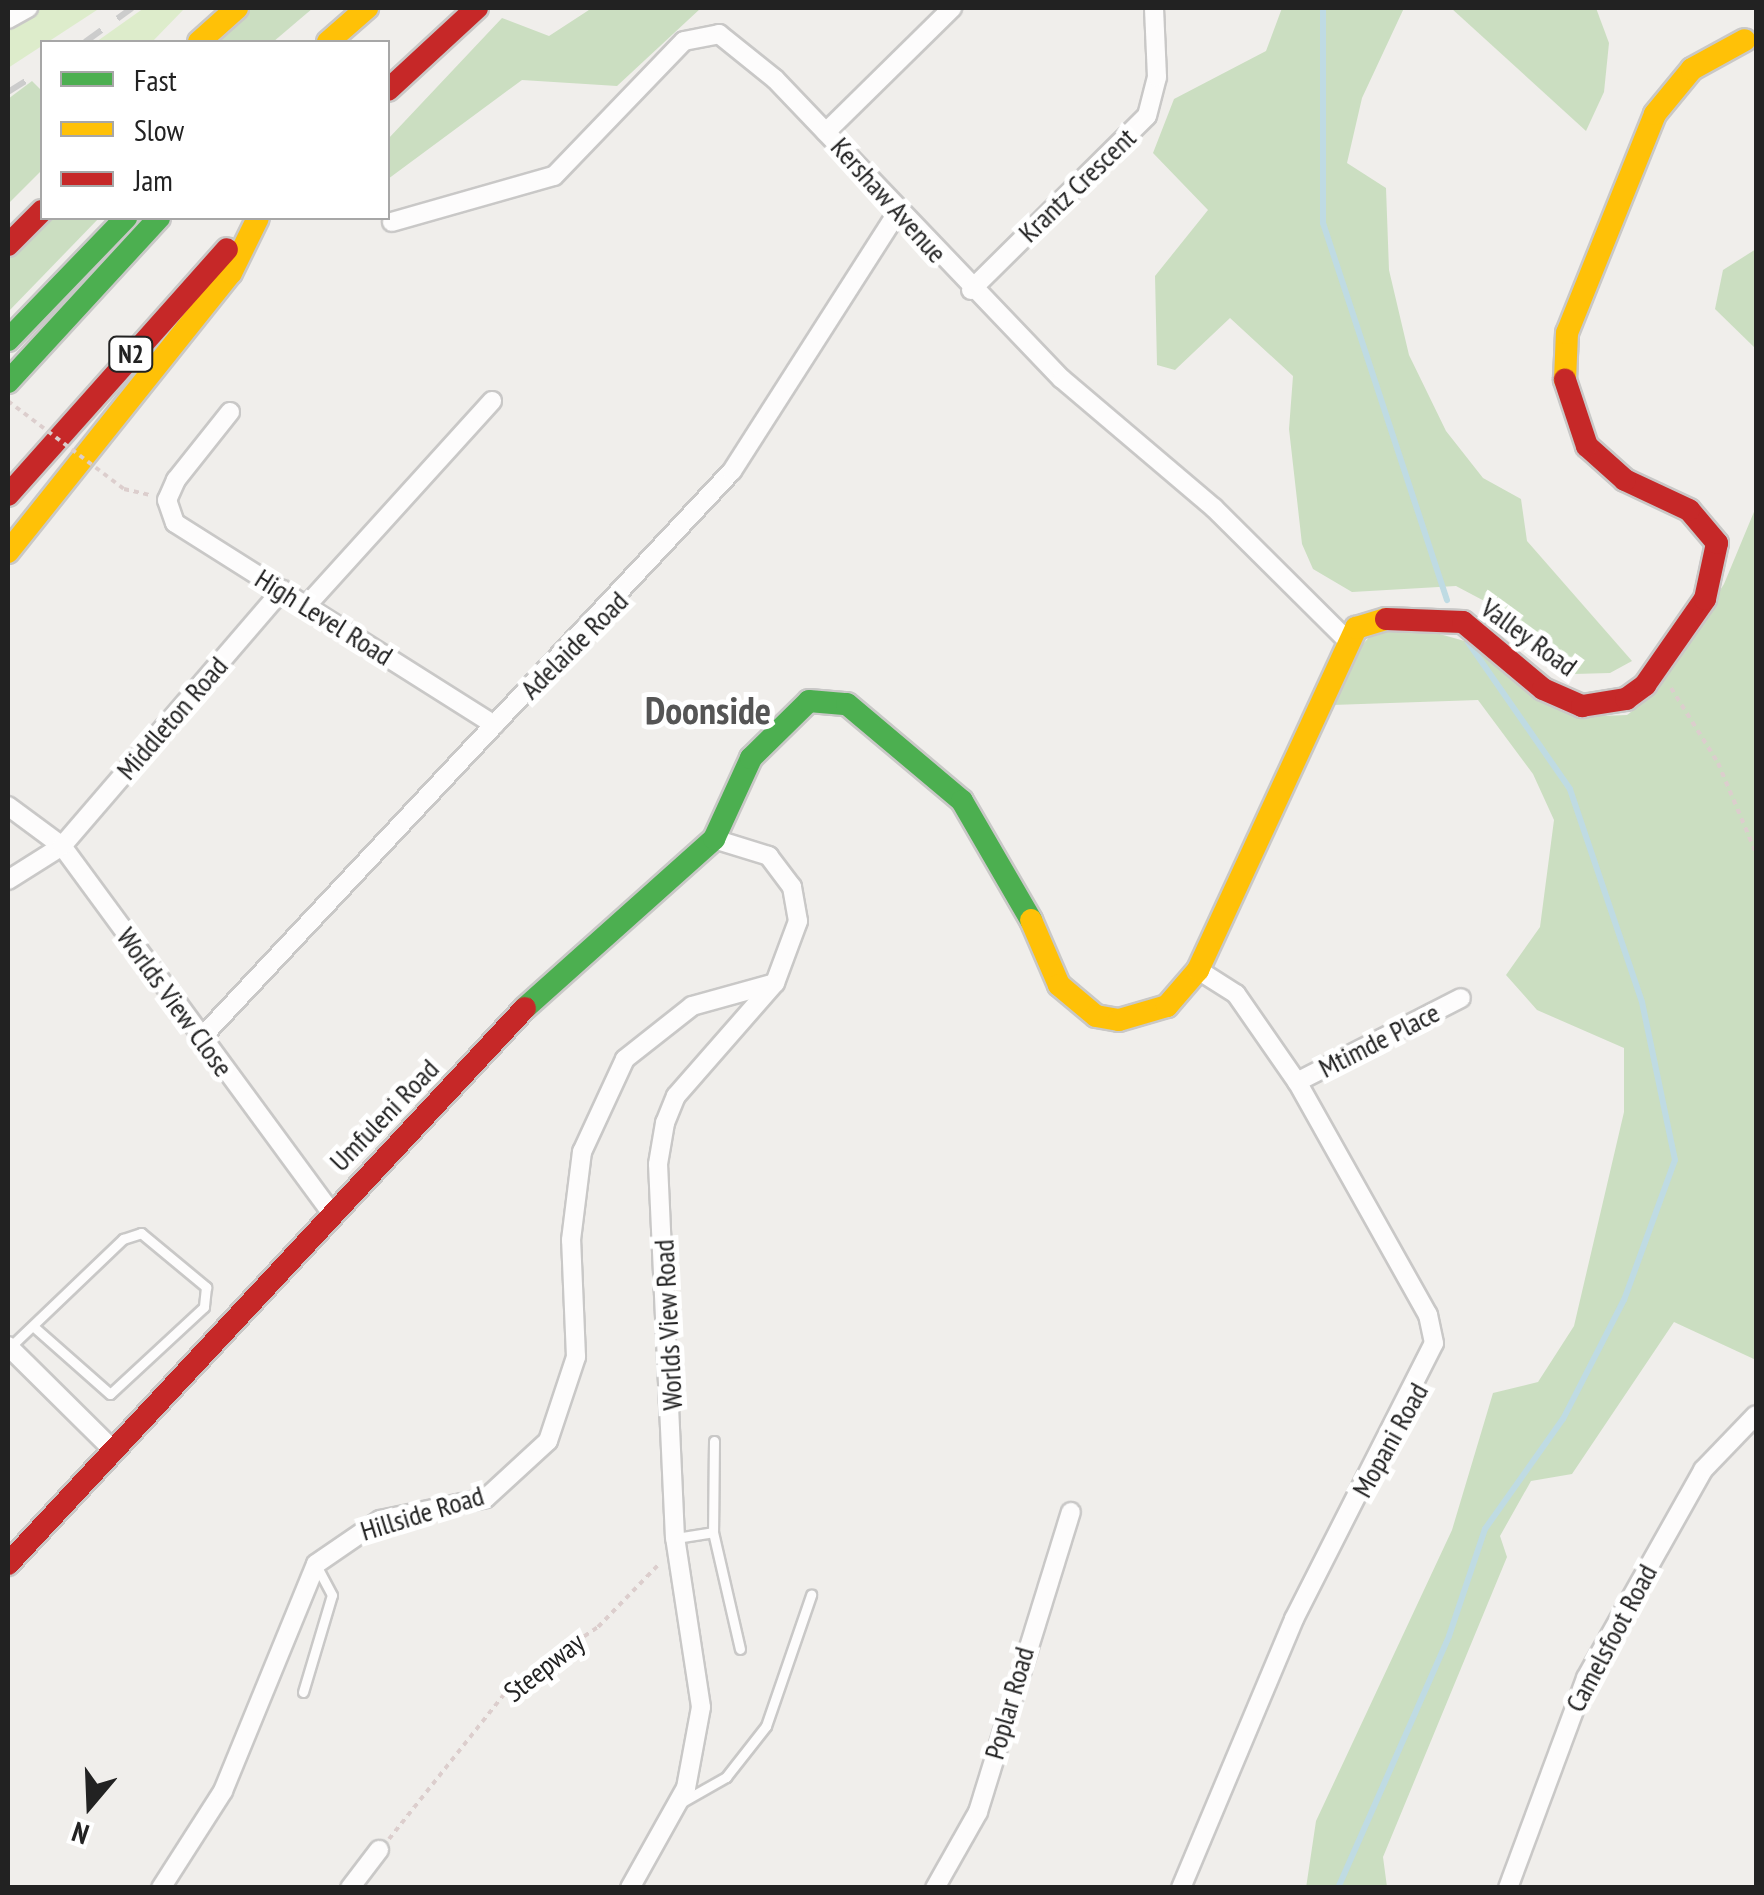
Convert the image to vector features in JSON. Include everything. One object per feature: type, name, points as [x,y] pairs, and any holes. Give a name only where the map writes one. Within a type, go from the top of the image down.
[{"type":"main road","points":[[201,40],[237,8]]},
{"type":"main road","points":[[330,40],[367,8]]},
{"type":"main road","points":[[390,88],[477,8]]},
{"type":"main road","name":"Valley Road","points":[[1344,637],[1398,615],[1463,622],[1543,689],[1582,706],[1626,699],[1658,667],[1714,582],[1717,542],[1689,510],[1625,480],[1586,446],[1564,392],[1567,333],[1655,114],[1692,69],[1745,40]]},
{"type":"main road","points":[[8,246],[40,213]]},
{"type":"main road","points":[[8,340],[124,220]]},
{"type":"main road","name":"N2","points":[[8,382],[158,220]]},
{"type":"main road","name":"N2","points":[[8,495],[256,220]]},
{"type":"main road","points":[[8,552],[232,273],[257,220]]},
{"type":"main road","points":[[1198,970],[1344,637]]},
{"type":"main road","name":"Umfuleni Road","points":[[8,1564],[330,1211],[404,1146],[569,964],[714,839],[737,780],[794,709],[826,698],[847,704],[962,801],[1008,867],[1043,961],[1078,1005],[1096,1016],[1142,1016],[1167,1006],[1198,970]]},
{"type":"street","points":[[8,20],[28,8]]},
{"type":"street","points":[[826,132],[952,8]]},
{"type":"street","name":"Krantz Crescent","points":[[970,290],[1147,116],[1157,78],[1154,8]]},
{"type":"street","name":"Kershaw Avenue","points":[[392,222],[554,176],[702,33],[738,44],[826,132],[970,290],[1344,637]]},
{"type":"street","name":"Adelaide Road","points":[[201,1038],[732,471],[897,213]]},
{"type":"street","points":[[308,604],[492,401]]},
{"type":"street","points":[[167,500],[230,412]]},
{"type":"street","name":"High Level Road","points":[[167,500],[192,537],[308,604],[495,725]]},
{"type":"street","name":"Middleton Road","points":[[8,880],[62,846],[282,590]]},
{"type":"street","name":"Worlds View Close","points":[[8,806],[62,846],[330,1211]]},
{"type":"street","name":"Worlds View Road","points":[[630,1888],[679,1803],[698,1752],[701,1679],[675,1538],[663,1137],[676,1096],[775,983],[798,922],[792,887],[770,856],[714,839]]},
{"type":"street","name":"Mopani Road","points":[[1180,1888],[1300,1606],[1428,1370],[1434,1344],[1428,1315],[1297,1082],[1236,994],[1198,970]]},
{"type":"street","name":"Hillside Road","points":[[316,1564],[380,1520],[486,1498],[548,1441],[576,1357],[571,1240],[582,1152],[610,1082],[647,1036],[692,1006],[775,983]]},
{"type":"street","name":"Mtimde Place","points":[[1297,1082],[1461,998]]},
{"type":"street","points":[[8,1347],[111,1448]]},
{"type":"street","name":"Camelsfoot Road","points":[[1508,1888],[1586,1678],[1703,1470],[1756,1415]]},
{"type":"street","name":"Poplar Road","points":[[935,1888],[978,1812],[1071,1512]]},
{"type":"street","points":[[161,1888],[222,1792],[316,1564]]},
{"type":"street","points":[[350,1888],[379,1850]]},
{"type":"lane","points":[[8,1347],[34,1328],[123,1239],[141,1233],[206,1288],[204,1307],[110,1394],[34,1328]]},
{"type":"lane","points":[[714,1440],[713,1532],[740,1648]]},
{"type":"lane","points":[[675,1538],[713,1532]]},
{"type":"lane","points":[[303,1692],[332,1595],[316,1564]]},
{"type":"lane","points":[[679,1803],[726,1778],[766,1726],[811,1594]]},
{"type":"path","points":[[8,401],[124,489],[167,500]]},
{"type":"path","points":[[1658,667],[1718,763],[1756,853]]},
{"type":"path","name":"Steepway","points":[[379,1850],[510,1686],[644,1588],[675,1538]]},
{"type":"green space","points":[[41,8],[100,8],[51,40],[40,40],[40,47],[8,68],[8,26]]},
{"type":"green space","points":[[144,8],[185,8],[154,40],[99,40]]},
{"type":"green space","points":[[249,8],[313,8],[275,40],[214,40]]},
{"type":"green space","points":[[592,8],[701,8],[617,86],[522,80],[390,178],[390,137],[502,18],[549,36]]},
{"type":"green space","points":[[1282,8],[1404,8],[1362,98],[1347,163],[1386,188],[1389,270],[1409,355],[1446,431],[1483,478],[1521,499],[1527,541],[1632,661],[1610,673],[1574,674],[1554,663],[1507,613],[1456,586],[1352,592],[1313,569],[1302,544],[1289,429],[1293,376],[1230,318],[1175,370],[1157,365],[1155,276],[1208,210],[1153,153],[1174,99],[1266,51]]},
{"type":"green space","points":[[1451,8],[1596,8],[1609,43],[1604,92],[1586,131]]},
{"type":"green space","points":[[32,81],[40,89],[40,172],[8,204],[8,99]]},
{"type":"green space","points":[[51,220],[97,220],[8,312],[8,260]]},
{"type":"green space","points":[[1756,249],[1756,349],[1715,309],[1723,270]]},
{"type":"green space","points":[[1756,507],[1756,1360],[1674,1322],[1572,1474],[1531,1481],[1500,1536],[1507,1557],[1383,1857],[1387,1887],[1306,1888],[1316,1821],[1452,1530],[1493,1393],[1538,1382],[1574,1326],[1624,1112],[1624,1048],[1537,1010],[1506,975],[1540,927],[1554,820],[1533,774],[1478,700],[1332,705],[1342,667],[1373,633],[1418,628],[1479,645],[1574,717],[1627,715],[1652,696],[1724,584]]},
{"type":"waterway","points":[[1323,8],[1323,223],[1447,600]]},
{"type":"waterway","points":[[1338,1888],[1449,1636],[1485,1529],[1563,1419],[1624,1300],[1675,1160],[1642,1002],[1570,789],[1468,642]]},
{"type":"railway","points":[[88,40],[132,8]]},
{"type":"railway","points":[[8,92],[40,72]]},
{"type":"traffic: fast","points":[[8,340],[124,220]]},
{"type":"traffic: fast","points":[[8,382],[157,220]]},
{"type":"traffic: fast","points":[[525,1008],[714,839],[751,758],[809,701],[847,704],[962,801],[1031,920]]},
{"type":"traffic: slow","points":[[201,40],[237,8]]},
{"type":"traffic: slow","points":[[330,40],[367,8]]},
{"type":"traffic: slow","points":[[1565,380],[1567,333],[1655,114],[1692,69],[1745,40]]},
{"type":"traffic: slow","points":[[8,552],[231,273],[257,220]]},
{"type":"traffic: slow","points":[[1031,920],[1059,985],[1096,1016],[1119,1020],[1167,1006],[1198,970],[1356,628],[1386,619]]},
{"type":"traffic: jam","points":[[390,88],[477,8]]},
{"type":"traffic: jam","points":[[8,245],[40,213]]},
{"type":"traffic: jam","points":[[8,495],[227,249]]},
{"type":"traffic: jam","points":[[1386,619],[1463,622],[1543,689],[1582,706],[1626,699],[1645,685],[1705,599],[1717,543],[1689,510],[1625,480],[1587,446],[1565,380]]},
{"type":"traffic: jam","points":[[8,1564],[525,1008]]},
{"type":"district","name":"Doonside","points":[[708,710]]}]
